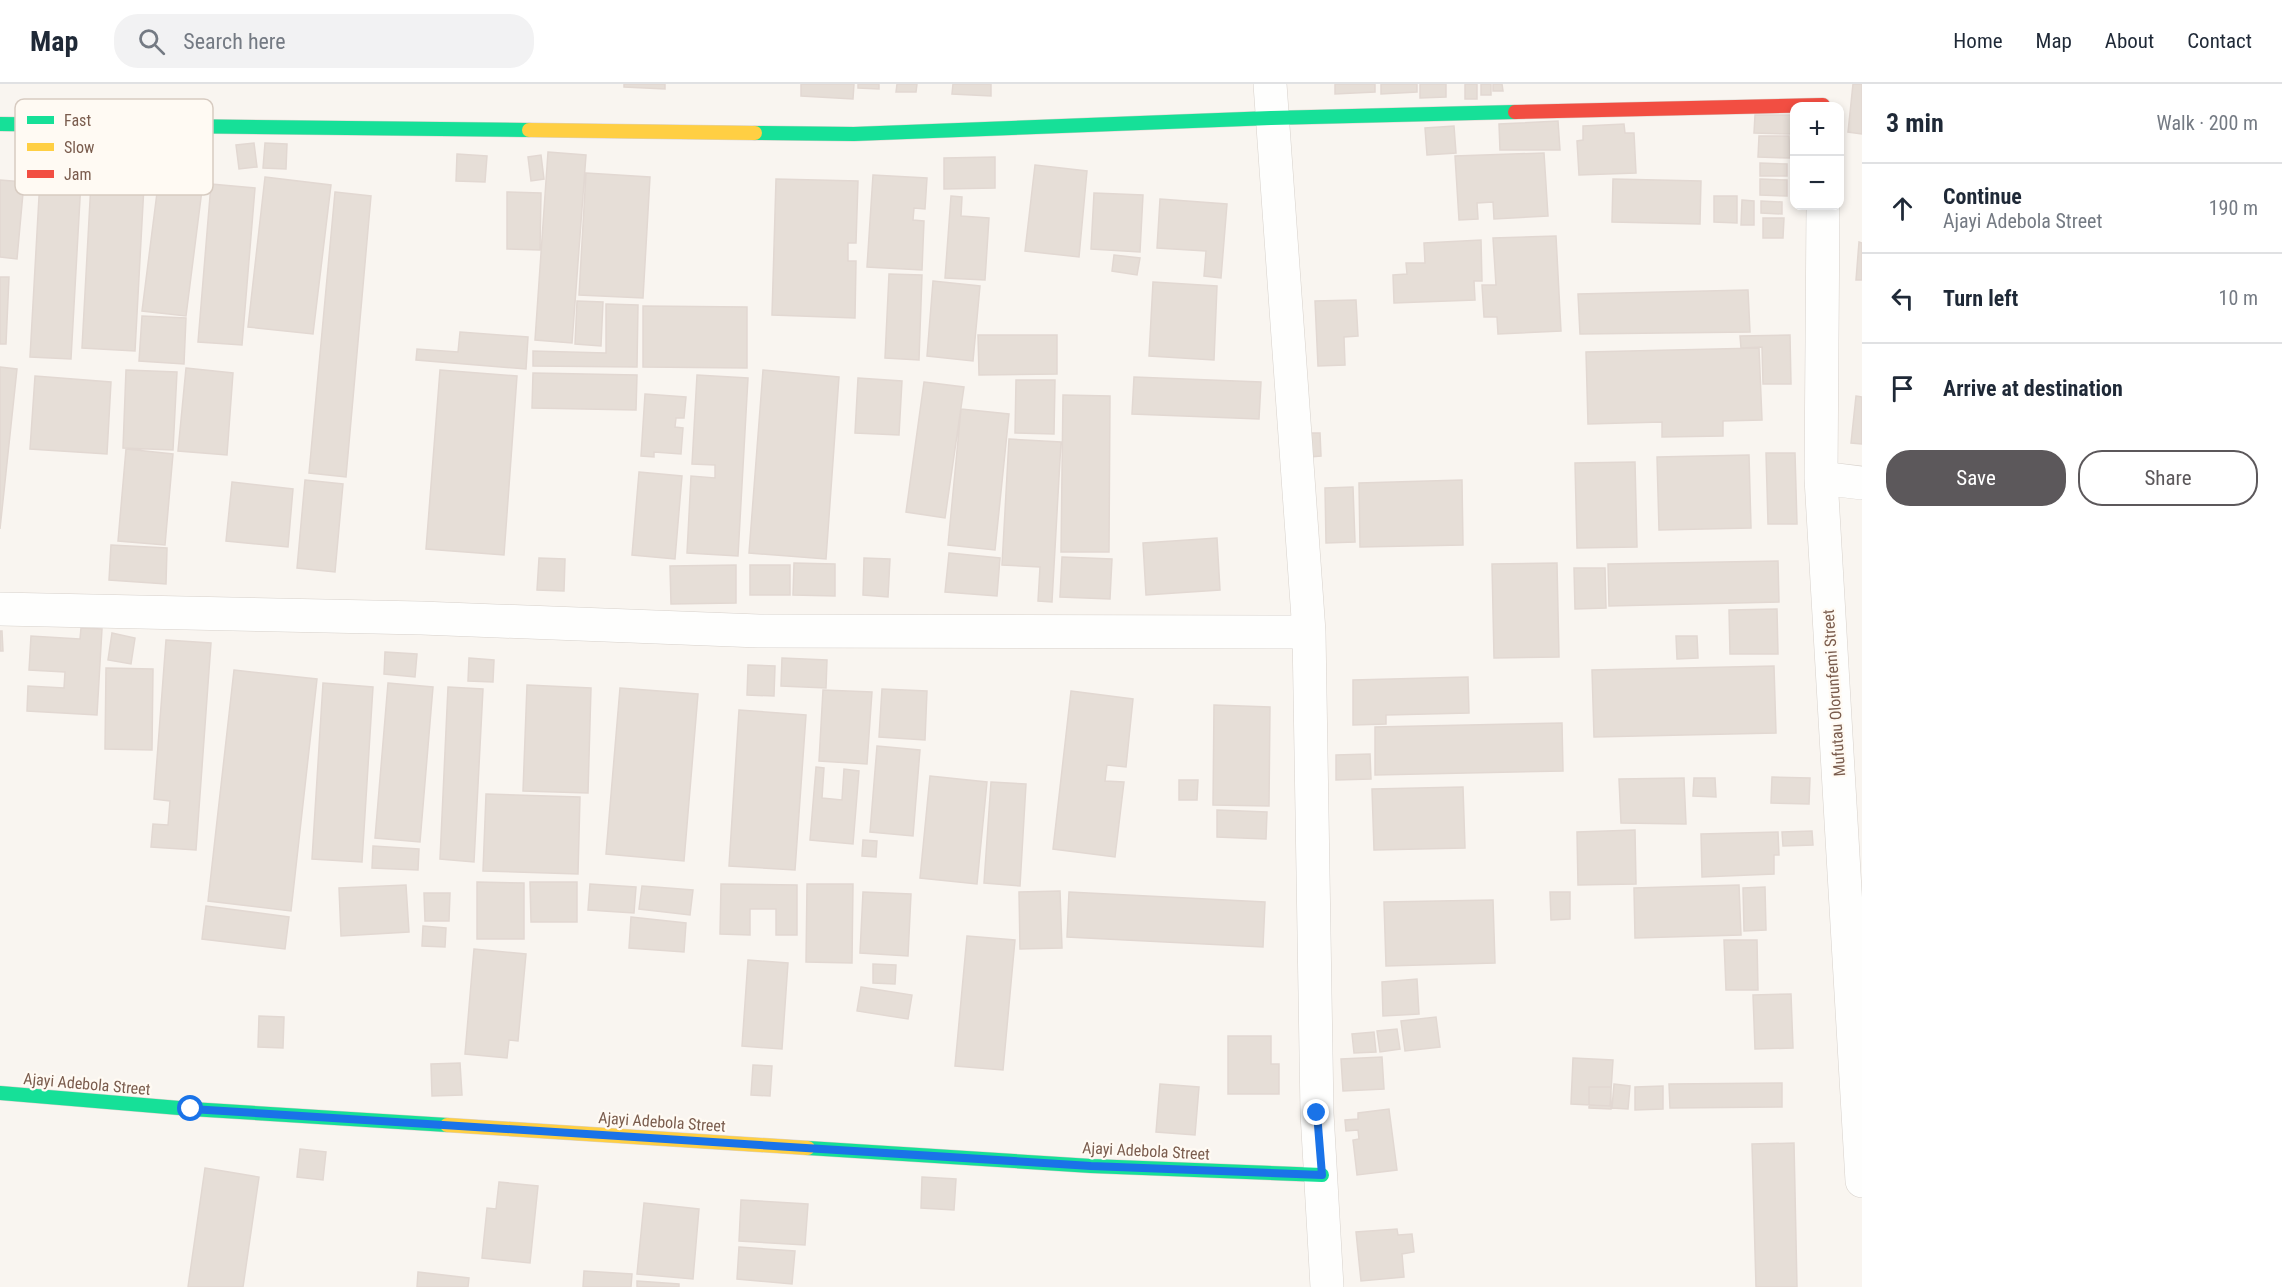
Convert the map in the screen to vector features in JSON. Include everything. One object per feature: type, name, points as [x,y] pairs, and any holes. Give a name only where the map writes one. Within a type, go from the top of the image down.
[{"type":"street","points":[[1270,84],[1309,632],[1317,1113],[1327,1287]]},
{"type":"street","points":[[213,126],[854,134],[1823,98]]},
{"type":"street","points":[[0,124],[15,124]]},
{"type":"street","name":"Mufutau Olorunfemi Street","points":[[1823,210],[1821,478],[1857,1037],[1862,1180]]},
{"type":"street","points":[[1821,478],[1862,483]]},
{"type":"street","points":[[0,609],[421,618],[759,631],[1309,632]]},
{"type":"street","name":"Ajayi Adebola Street","points":[[0,1093],[191,1109],[1091,1166],[1322,1175]]},
{"type":"building","points":[[624,84],[665,84],[665,89],[624,87]]},
{"type":"building","points":[[801,84],[854,84],[853,99],[801,96]]},
{"type":"building","points":[[858,84],[879,84],[879,89],[858,88]]},
{"type":"building","points":[[897,84],[917,84],[916,92],[896,92]]},
{"type":"building","points":[[953,84],[991,84],[991,96],[952,94]]},
{"type":"building","points":[[1335,84],[1375,84],[1375,92],[1335,94]]},
{"type":"building","points":[[1381,84],[1417,84],[1417,92],[1381,94]]},
{"type":"building","points":[[1420,84],[1446,84],[1446,97],[1420,98]]},
{"type":"building","points":[[1465,84],[1477,84],[1477,99],[1465,99]]},
{"type":"building","points":[[1481,84],[1491,84],[1491,95],[1481,95]]},
{"type":"building","points":[[1493,84],[1502,84],[1503,91],[1493,91]]},
{"type":"building","points":[[1853,84],[1862,84],[1862,134],[1848,132]]},
{"type":"building","points":[[1755,115],[1790,115],[1790,134],[1754,133]]},
{"type":"building","points":[[1558,121],[1560,150],[1500,150],[1499,124]]},
{"type":"building","points":[[1624,124],[1625,133],[1634,133],[1636,173],[1579,175],[1577,141],[1583,140],[1583,126]]},
{"type":"building","points":[[1454,126],[1456,153],[1427,155],[1425,128]]},
{"type":"building","points":[[1759,136],[1789,136],[1790,158],[1758,157]]},
{"type":"building","points":[[254,143],[257,167],[239,169],[236,145]]},
{"type":"building","points":[[265,143],[287,144],[286,169],[263,168]]},
{"type":"building","points":[[548,152],[586,155],[572,343],[535,340]]},
{"type":"building","points":[[1544,153],[1548,216],[1494,219],[1493,202],[1477,203],[1478,219],[1459,220],[1455,156]]},
{"type":"building","points":[[457,154],[487,156],[485,182],[456,181]]},
{"type":"building","points":[[541,155],[544,179],[531,181],[528,157]]},
{"type":"building","points":[[995,157],[995,188],[944,189],[944,158]]},
{"type":"building","points":[[1760,163],[1787,164],[1787,176],[1760,176]]},
{"type":"building","points":[[1035,165],[1087,171],[1079,257],[1025,251]]},
{"type":"building","points":[[586,173],[650,177],[643,298],[579,295]]},
{"type":"building","points":[[873,175],[927,178],[925,209],[914,208],[913,220],[924,221],[922,270],[867,267]]},
{"type":"building","points":[[265,177],[331,185],[313,334],[248,327]]},
{"type":"building","points":[[776,179],[858,181],[856,243],[848,243],[848,261],[856,261],[855,318],[772,315]]},
{"type":"building","points":[[1613,179],[1701,181],[1700,224],[1612,222]]},
{"type":"building","points":[[1760,179],[1787,180],[1787,196],[1760,195]]},
{"type":"building","points":[[0,180],[15,181],[15,195],[23,195],[17,259],[0,257]]},
{"type":"building","points":[[213,184],[255,188],[242,345],[198,342],[210,195],[213,195]]},
{"type":"building","points":[[335,192],[371,196],[346,477],[309,473]]},
{"type":"building","points":[[507,192],[541,193],[540,250],[507,249]]},
{"type":"building","points":[[1094,193],[1143,195],[1140,252],[1091,249]]},
{"type":"building","points":[[39,195],[80,195],[71,359],[30,357]]},
{"type":"building","points":[[90,195],[143,195],[135,351],[82,348]]},
{"type":"building","points":[[157,195],[201,195],[186,316],[142,311]]},
{"type":"building","points":[[951,196],[962,197],[961,216],[989,218],[985,280],[945,278]]},
{"type":"building","points":[[1714,196],[1737,196],[1737,223],[1714,222]]},
{"type":"building","points":[[1160,199],[1227,204],[1221,278],[1204,276],[1206,251],[1157,248]]},
{"type":"building","points":[[1742,200],[1754,201],[1754,225],[1741,225]]},
{"type":"building","points":[[1761,201],[1782,202],[1782,214],[1761,213]]},
{"type":"building","points":[[1763,218],[1784,218],[1783,238],[1763,238]]},
{"type":"building","points":[[1556,236],[1561,331],[1498,334],[1497,317],[1484,317],[1482,285],[1496,285],[1493,238]]},
{"type":"building","points":[[1481,240],[1482,281],[1474,281],[1475,300],[1394,303],[1393,275],[1407,274],[1406,263],[1425,263],[1424,243]]},
{"type":"building","points":[[1859,242],[1862,243],[1862,280],[1856,280]]},
{"type":"building","points":[[1114,255],[1140,258],[1137,275],[1112,271]]},
{"type":"building","points":[[889,274],[922,275],[919,360],[885,358]]},
{"type":"building","points":[[0,277],[9,277],[6,344],[0,344]]},
{"type":"building","points":[[933,281],[980,286],[973,361],[927,356]]},
{"type":"building","points":[[1153,282],[1217,286],[1214,360],[1149,356]]},
{"type":"building","points":[[1748,290],[1750,332],[1580,334],[1578,294]]},
{"type":"building","points":[[1356,300],[1358,336],[1344,337],[1345,365],[1318,366],[1315,301]]},
{"type":"building","points":[[577,301],[603,302],[601,346],[575,344]]},
{"type":"building","points":[[606,304],[638,305],[637,367],[533,366],[533,351],[606,353]]},
{"type":"building","points":[[643,306],[747,307],[747,368],[643,367]]},
{"type":"building","points":[[142,316],[186,318],[184,364],[139,361]]},
{"type":"building","points":[[460,332],[528,337],[526,369],[416,360],[417,349],[458,352]]},
{"type":"building","points":[[978,335],[1057,335],[1057,374],[979,375]]},
{"type":"building","points":[[1790,335],[1791,384],[1763,384],[1762,347],[1741,348],[1740,336]]},
{"type":"building","points":[[1759,348],[1762,420],[1723,421],[1723,436],[1662,437],[1662,422],[1588,424],[1586,352]]},
{"type":"building","points":[[0,367],[17,369],[0,529]]},
{"type":"building","points":[[186,368],[233,373],[227,455],[178,451]]},
{"type":"building","points":[[126,370],[177,372],[173,450],[123,448]]},
{"type":"building","points":[[440,370],[517,376],[504,555],[426,549]]},
{"type":"building","points":[[763,370],[839,377],[826,559],[749,553]]},
{"type":"building","points":[[533,373],[637,375],[636,410],[532,408]]},
{"type":"building","points":[[697,375],[748,378],[738,556],[687,553],[691,476],[715,478],[715,465],[692,464]]},
{"type":"building","points":[[35,376],[111,382],[107,454],[30,449]]},
{"type":"building","points":[[1134,377],[1261,382],[1259,419],[1132,414]]},
{"type":"building","points":[[858,378],[902,381],[899,435],[855,433]]},
{"type":"building","points":[[1016,380],[1055,380],[1054,434],[1015,433]]},
{"type":"building","points":[[924,382],[964,387],[945,518],[906,512]]},
{"type":"building","points":[[645,394],[686,397],[684,418],[676,418],[675,427],[683,428],[681,454],[654,452],[654,457],[641,456]]},
{"type":"building","points":[[1063,395],[1110,396],[1109,552],[1061,552]]},
{"type":"building","points":[[1856,396],[1862,397],[1862,444],[1851,443]]},
{"type":"building","points":[[961,409],[1009,414],[995,550],[948,545]]},
{"type":"building","points":[[1309,433],[1320,433],[1321,456],[1310,457]]},
{"type":"building","points":[[1009,439],[1061,442],[1052,602],[1038,601],[1040,567],[1002,565]]},
{"type":"building","points":[[126,449],[173,454],[165,545],[118,541]]},
{"type":"building","points":[[1766,453],[1795,453],[1797,524],[1768,524]]},
{"type":"building","points":[[1749,455],[1751,528],[1659,530],[1657,457]]},
{"type":"building","points":[[1635,462],[1637,547],[1577,548],[1575,463]]},
{"type":"building","points":[[639,472],[682,476],[675,559],[632,555]]},
{"type":"building","points":[[305,480],[343,484],[335,572],[297,568]]},
{"type":"building","points":[[1462,480],[1463,545],[1360,547],[1359,483]]},
{"type":"building","points":[[232,482],[293,489],[288,547],[226,541]]},
{"type":"building","points":[[1353,487],[1355,542],[1326,543],[1325,488]]},
{"type":"building","points":[[1217,538],[1220,590],[1146,595],[1143,543]]},
{"type":"building","points":[[111,545],[167,548],[166,584],[109,580]]},
{"type":"building","points":[[949,553],[1000,558],[997,596],[945,592]]},
{"type":"building","points":[[1062,557],[1112,559],[1110,599],[1060,597]]},
{"type":"building","points":[[539,558],[565,559],[564,591],[537,590]]},
{"type":"building","points":[[864,558],[890,559],[888,597],[863,595]]},
{"type":"building","points":[[1778,561],[1779,602],[1609,606],[1608,564]]},
{"type":"building","points":[[794,563],[835,564],[835,596],[793,595]]},
{"type":"building","points":[[1557,563],[1559,657],[1494,658],[1492,564]]},
{"type":"building","points":[[736,565],[736,603],[671,604],[670,566]]},
{"type":"building","points":[[750,565],[790,565],[790,595],[750,595]]},
{"type":"building","points":[[1574,568],[1605,568],[1606,608],[1575,609]]},
{"type":"building","points":[[1777,609],[1778,654],[1730,654],[1729,610]]},
{"type":"building","points":[[81,628],[102,629],[97,715],[27,711],[28,686],[64,688],[65,672],[29,670],[31,636],[80,639]]},
{"type":"building","points":[[0,631],[2,631],[3,651],[0,651]]},
{"type":"building","points":[[112,633],[135,638],[131,664],[108,660]]},
{"type":"building","points":[[1676,636],[1697,636],[1698,658],[1677,659]]},
{"type":"building","points":[[166,640],[211,643],[196,850],[151,847],[153,824],[168,825],[170,801],[154,799]]},
{"type":"building","points":[[385,652],[417,654],[415,677],[384,674]]},
{"type":"building","points":[[469,658],[494,660],[493,682],[468,681]]},
{"type":"building","points":[[782,658],[827,660],[826,688],[781,686]]},
{"type":"building","points":[[748,665],[775,666],[774,696],[747,695]]},
{"type":"building","points":[[1774,666],[1776,733],[1594,737],[1592,670]]},
{"type":"building","points":[[106,668],[153,669],[152,750],[105,749]]},
{"type":"building","points":[[234,670],[317,679],[291,911],[208,901]]},
{"type":"building","points":[[1468,677],[1469,713],[1386,715],[1386,724],[1353,725],[1353,680]]},
{"type":"building","points":[[323,683],[373,687],[362,862],[312,859]]},
{"type":"building","points":[[388,683],[433,687],[420,842],[375,838]]},
{"type":"building","points":[[527,685],[591,688],[588,793],[523,791]]},
{"type":"building","points":[[448,687],[483,689],[474,862],[440,859]]},
{"type":"building","points":[[620,688],[698,694],[684,861],[606,854]]},
{"type":"building","points":[[882,689],[927,691],[925,740],[879,737]]},
{"type":"building","points":[[823,690],[872,692],[867,764],[819,761]]},
{"type":"building","points":[[1071,691],[1133,699],[1126,767],[1107,765],[1105,781],[1124,782],[1115,857],[1053,849]]},
{"type":"building","points":[[1214,705],[1270,707],[1269,806],[1213,805]]},
{"type":"building","points":[[739,710],[806,715],[795,870],[729,866]]},
{"type":"building","points":[[1562,723],[1563,771],[1375,775],[1375,727]]},
{"type":"building","points":[[877,746],[920,750],[913,836],[870,832]]},
{"type":"building","points":[[1370,754],[1371,779],[1336,780],[1336,755]]},
{"type":"building","points":[[816,767],[824,768],[822,798],[842,800],[844,769],[859,771],[853,844],[810,840]]},
{"type":"building","points":[[930,776],[987,782],[977,884],[920,878]]},
{"type":"building","points":[[1772,777],[1810,778],[1809,804],[1771,803]]},
{"type":"building","points":[[1684,778],[1686,824],[1621,823],[1619,779]]},
{"type":"building","points":[[1694,778],[1715,778],[1716,797],[1693,796]]},
{"type":"building","points":[[1179,780],[1198,780],[1197,800],[1179,800]]},
{"type":"building","points":[[991,782],[1026,784],[1020,886],[984,883]]},
{"type":"building","points":[[1463,787],[1465,848],[1374,850],[1372,789]]},
{"type":"building","points":[[486,794],[580,797],[578,874],[483,871]]},
{"type":"building","points":[[1217,810],[1267,812],[1266,839],[1217,837]]},
{"type":"building","points":[[1635,830],[1636,884],[1578,885],[1577,832]]},
{"type":"building","points":[[1812,831],[1813,845],[1783,846],[1782,832]]},
{"type":"building","points":[[1778,832],[1779,855],[1774,855],[1774,874],[1702,877],[1701,834]]},
{"type":"building","points":[[863,840],[877,841],[876,857],[862,856]]},
{"type":"building","points":[[373,846],[419,849],[418,870],[372,868]]},
{"type":"building","points":[[477,882],[524,883],[524,939],[477,939]]},
{"type":"building","points":[[530,882],[577,882],[577,922],[531,922]]},
{"type":"building","points":[[590,884],[636,887],[634,913],[588,910]]},
{"type":"building","points":[[721,884],[797,885],[797,935],[776,935],[776,909],[750,909],[750,935],[720,934]]},
{"type":"building","points":[[807,884],[853,884],[852,963],[806,962]]},
{"type":"building","points":[[406,885],[409,932],[341,936],[339,888]]},
{"type":"building","points":[[1739,885],[1741,935],[1635,938],[1634,888]]},
{"type":"building","points":[[642,886],[693,890],[690,915],[639,909]]},
{"type":"building","points":[[1765,887],[1766,930],[1744,931],[1743,888]]},
{"type":"building","points":[[1060,891],[1062,948],[1020,949],[1019,892]]},
{"type":"building","points":[[863,892],[911,894],[908,956],[860,953]]},
{"type":"building","points":[[1069,892],[1265,902],[1263,947],[1067,937]]},
{"type":"building","points":[[1550,892],[1570,892],[1570,919],[1551,920]]},
{"type":"building","points":[[424,893],[450,893],[449,921],[425,921]]},
{"type":"building","points":[[1493,900],[1495,963],[1386,966],[1384,902]]},
{"type":"building","points":[[206,906],[289,917],[285,949],[202,939]]},
{"type":"building","points":[[631,917],[686,923],[684,952],[629,948]]},
{"type":"building","points":[[423,926],[446,928],[445,947],[422,946]]},
{"type":"building","points":[[967,936],[1015,940],[1003,1070],[955,1066]]},
{"type":"building","points":[[1724,940],[1757,940],[1758,990],[1726,990]]},
{"type":"building","points":[[474,949],[526,954],[518,1041],[509,1040],[507,1058],[465,1054]]},
{"type":"building","points":[[748,960],[788,963],[782,1049],[742,1046]]},
{"type":"building","points":[[873,964],[896,965],[895,984],[873,983]]},
{"type":"building","points":[[1417,979],[1419,1014],[1383,1016],[1382,982]]},
{"type":"building","points":[[861,987],[912,995],[908,1019],[857,1011]]},
{"type":"building","points":[[1791,994],[1793,1048],[1755,1049],[1753,995]]},
{"type":"building","points":[[259,1016],[284,1017],[283,1048],[258,1047]]},
{"type":"building","points":[[1436,1017],[1440,1047],[1405,1051],[1401,1021]]},
{"type":"building","points":[[1397,1029],[1400,1049],[1380,1052],[1377,1031]]},
{"type":"building","points":[[1374,1032],[1376,1052],[1354,1053],[1352,1034]]},
{"type":"building","points":[[1228,1036],[1271,1036],[1271,1064],[1279,1064],[1279,1094],[1228,1094]]},
{"type":"building","points":[[1382,1057],[1384,1089],[1343,1091],[1341,1059]]},
{"type":"building","points":[[1573,1058],[1613,1060],[1610,1106],[1571,1104]]},
{"type":"building","points":[[460,1063],[462,1095],[432,1096],[431,1064]]},
{"type":"building","points":[[753,1065],[772,1066],[770,1096],[751,1095]]},
{"type":"building","points":[[1782,1083],[1782,1107],[1670,1108],[1669,1084]]},
{"type":"building","points":[[1160,1084],[1199,1087],[1195,1135],[1156,1132]]},
{"type":"building","points":[[1614,1084],[1630,1086],[1628,1109],[1612,1108]]},
{"type":"building","points":[[1663,1086],[1663,1109],[1635,1110],[1635,1087]]},
{"type":"building","points":[[1589,1087],[1611,1087],[1611,1109],[1589,1108]]},
{"type":"building","points":[[1389,1109],[1397,1170],[1357,1175],[1353,1140],[1359,1139],[1358,1130],[1346,1131],[1345,1120],[1358,1119],[1358,1113]]},
{"type":"building","points":[[1794,1143],[1797,1287],[1756,1287],[1752,1144]]},
{"type":"building","points":[[300,1149],[326,1152],[323,1180],[297,1177]]},
{"type":"building","points":[[205,1168],[259,1177],[243,1287],[188,1287]]},
{"type":"building","points":[[922,1177],[956,1179],[954,1210],[921,1208]]},
{"type":"building","points":[[499,1182],[538,1186],[530,1263],[482,1258],[487,1208],[496,1209]]},
{"type":"building","points":[[741,1200],[808,1204],[805,1245],[739,1241]]},
{"type":"building","points":[[644,1203],[699,1209],[693,1279],[637,1274]]},
{"type":"building","points":[[1397,1229],[1398,1235],[1412,1234],[1414,1252],[1402,1254],[1404,1277],[1361,1281],[1356,1232]]},
{"type":"building","points":[[739,1247],[795,1251],[792,1284],[737,1279]]},
{"type":"building","points":[[584,1271],[632,1274],[631,1287],[583,1287]]},
{"type":"building","points":[[418,1272],[469,1278],[468,1287],[417,1287]]},
{"type":"building","points":[[637,1281],[679,1284],[679,1287],[637,1287]]},
{"type":"traffic: fast","points":[[755,133],[854,134],[1271,118],[1515,112]]},
{"type":"traffic: fast","points":[[0,124],[15,124]]},
{"type":"traffic: fast","points":[[213,126],[529,130]]},
{"type":"traffic: fast","points":[[0,1093],[191,1109],[447,1125]]},
{"type":"traffic: fast","points":[[808,1148],[1091,1166],[1322,1175]]},
{"type":"traffic: slow","points":[[529,130],[755,133]]},
{"type":"traffic: slow","points":[[447,1125],[808,1148]]},
{"type":"traffic: jam","points":[[1515,112],[1790,106]]},
{"type":"route","points":[[191,1109],[1091,1166],[1322,1175],[1317,1113]]}]
